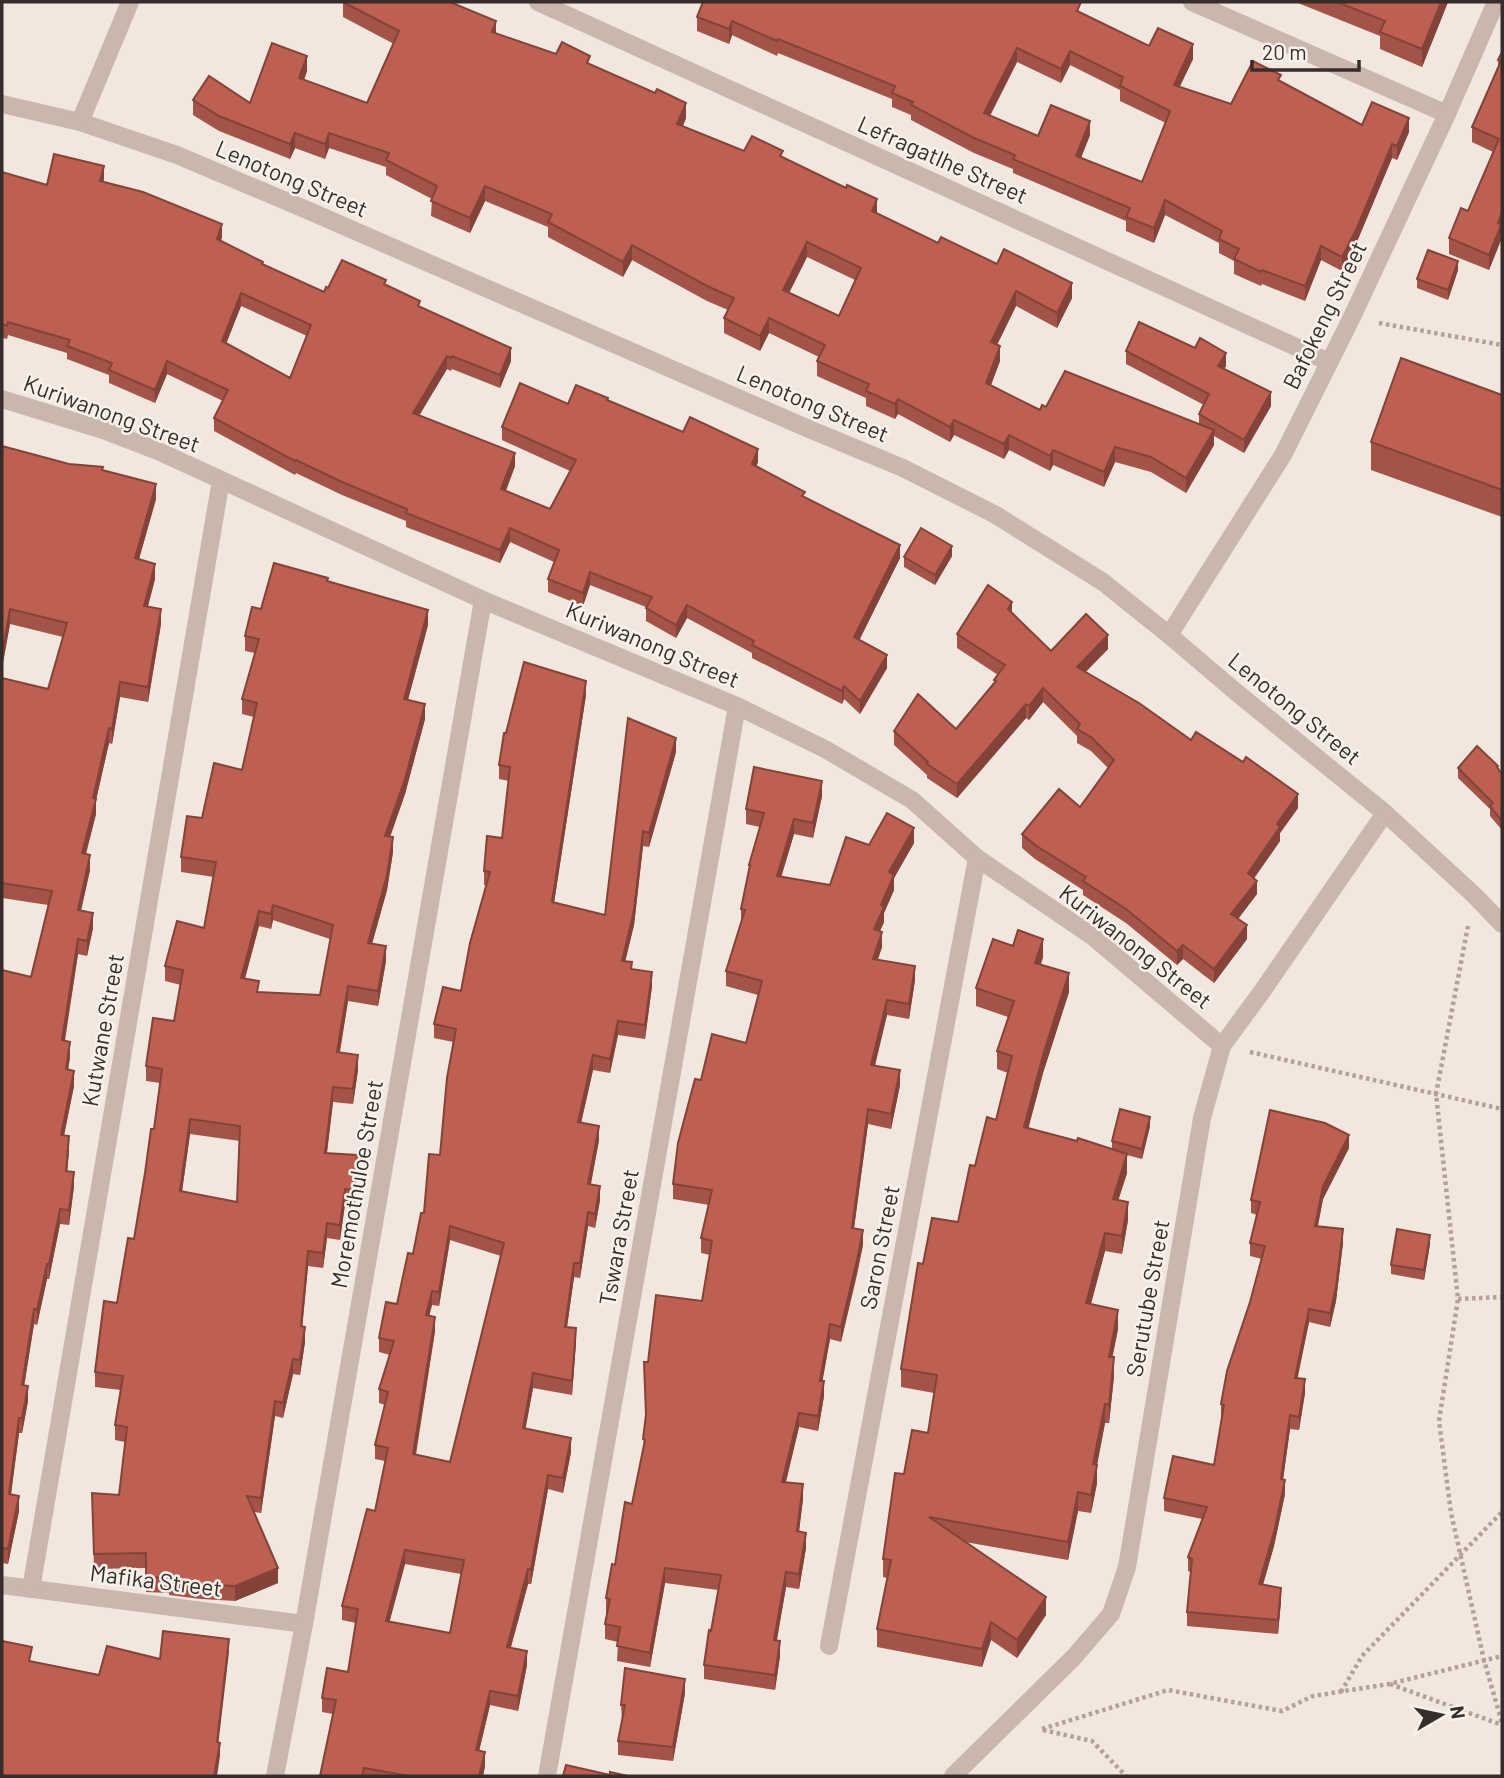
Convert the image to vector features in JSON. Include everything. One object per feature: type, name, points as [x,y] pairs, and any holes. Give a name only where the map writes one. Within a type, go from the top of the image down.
[{"type":"street","points":[[80,122],[131,2]]},
{"type":"street","name":"Lefragatlhe Street","points":[[538,2],[1329,362]]},
{"type":"street","points":[[1192,2],[1447,114]]},
{"type":"street","name":"Bafokeng Street","points":[[1169,635],[1283,455],[1352,318],[1496,2]]},
{"type":"street","name":"Lenotong Street","points":[[2,104],[80,122],[177,155],[903,468],[996,515],[1102,582],[1169,635],[1385,813],[1502,924]]},
{"type":"street","name":"Kuriwanong Street","points":[[2,399],[106,431],[158,451],[483,600],[737,706],[825,749],[912,800],[977,858],[1092,936],[1222,1046]]},
{"type":"street","name":"Kutwane Street","points":[[31,1589],[221,480]]},
{"type":"street","name":"Moremothuloe Street","points":[[275,1776],[483,600]]},
{"type":"street","name":"Tswara Street","points":[[547,1776],[737,706]]},
{"type":"street","name":"Serutube Street","points":[[953,1776],[1074,1657],[1111,1614],[1127,1567],[1202,1118],[1222,1046],[1385,813]]},
{"type":"street","name":"Saron Street","points":[[829,1646],[977,858]]},
{"type":"street","name":"Mafika Street","points":[[2,1585],[304,1624]]},
{"type":"path","points":[[1352,318],[1502,345]]},
{"type":"path","points":[[1474,895],[1436,1094],[1458,1299],[1439,1421],[1451,1513],[1484,1660],[1502,1724]]},
{"type":"path","points":[[1222,1046],[1502,1109]]},
{"type":"path","points":[[1458,1299],[1502,1297]]},
{"type":"path","points":[[1341,1692],[1362,1656],[1502,1512]]},
{"type":"path","points":[[1042,1729],[1168,1690],[1283,1711],[1314,1696],[1389,1684],[1502,1656]]},
{"type":"path","points":[[1389,1684],[1502,1724]]},
{"type":"path","points":[[1009,1722],[1092,1741],[1126,1776]]},
{"type":"building","points":[[343,2],[450,2],[496,21],[492,32],[556,54],[562,42],[590,56],[587,63],[655,93],[657,89],[686,103],[677,124],[744,151],[752,136],[783,151],[780,156],[846,188],[847,185],[877,199],[872,211],[938,243],[941,237],[997,264],[1004,249],[1072,283],[1057,313],[1016,291],[991,342],[1000,346],[986,383],[1040,410],[1042,405],[1046,407],[1065,371],[1214,430],[1186,478],[1151,457],[1115,447],[1104,472],[1053,450],[1050,456],[1009,435],[1004,444],[954,420],[950,427],[898,399],[895,404],[866,391],[869,384],[817,361],[825,345],[769,318],[760,336],[724,318],[734,298],[632,245],[623,262],[548,222],[552,214],[485,186],[470,218],[431,201],[437,186],[386,160],[389,153],[329,133],[325,144],[295,133],[290,144],[219,116],[193,100],[209,76],[250,103],[272,43],[307,56],[299,78],[367,103],[399,31]],"holes":[[[807,242],[861,268],[839,316],[783,290]]]},
{"type":"building","points":[[703,2],[1081,2],[1077,11],[1149,46],[1158,28],[1193,44],[1174,85],[1231,104],[1253,61],[1281,75],[1278,80],[1362,125],[1372,102],[1409,118],[1397,146],[1392,144],[1342,257],[1321,246],[1305,286],[1262,270],[1261,272],[1234,259],[1239,249],[1219,239],[1222,231],[1165,200],[1154,228],[1126,217],[1130,208],[1013,159],[1015,155],[974,138],[911,105],[913,102],[892,93],[895,86],[732,21],[729,29],[697,17]],"holes":[[[1017,48],[1061,69],[1070,51],[1123,77],[1120,86],[1170,111],[1142,182],[1076,156],[1090,121],[1051,105],[1038,136],[984,113]]]},
{"type":"building","points":[[1337,2],[1441,2],[1422,49],[1380,32],[1385,21]]},
{"type":"building","points":[[1502,52],[1502,213],[1498,223],[1501,225],[1489,255],[1449,238],[1461,208],[1468,211],[1499,139],[1472,127],[1501,61],[1498,60]]},
{"type":"building","points":[[54,154],[104,166],[100,181],[143,192],[222,224],[217,239],[263,262],[262,264],[324,292],[342,260],[386,280],[384,284],[420,301],[418,306],[511,348],[500,375],[447,356],[413,413],[515,453],[501,489],[550,509],[576,460],[502,427],[520,383],[568,404],[576,385],[683,432],[690,417],[758,449],[752,464],[805,492],[802,496],[900,545],[854,637],[887,655],[860,701],[844,686],[842,691],[752,645],[754,641],[687,605],[676,625],[646,608],[652,597],[590,572],[583,593],[548,579],[559,550],[510,528],[500,550],[406,513],[407,509],[295,461],[214,418],[228,390],[167,361],[155,390],[109,370],[112,363],[67,346],[70,340],[8,322],[7,326],[2,324],[2,172],[47,185]],"holes":[[[241,293],[311,325],[290,378],[222,341]]]},
{"type":"building","points":[[1428,250],[1458,261],[1448,290],[1417,279]]},
{"type":"building","points":[[1139,322],[1195,348],[1200,338],[1226,353],[1218,366],[1271,392],[1244,440],[1199,414],[1209,394],[1126,351]]},
{"type":"building","points":[[1401,358],[1502,395],[1502,490],[1371,442]]},
{"type":"building","points":[[2,446],[69,464],[103,467],[102,470],[156,484],[135,558],[155,564],[144,606],[161,609],[148,687],[120,682],[112,729],[109,728],[93,798],[96,799],[82,853],[90,855],[78,910],[93,913],[87,941],[78,939],[62,1040],[70,1042],[66,1069],[74,1071],[61,1135],[69,1136],[66,1171],[74,1172],[69,1210],[60,1209],[49,1264],[37,1310],[34,1309],[22,1385],[28,1386],[22,1418],[19,1418],[9,1494],[19,1496],[8,1549],[2,1548],[2,970],[31,977],[52,891],[2,883],[2,678],[48,689],[67,623],[10,609],[2,653]]},
{"type":"building","points":[[921,528],[952,546],[935,575],[904,557]]},
{"type":"building","points":[[274,563],[428,610],[404,699],[425,704],[405,779],[385,836],[393,837],[387,875],[368,943],[386,946],[378,991],[348,986],[337,1052],[358,1055],[353,1089],[333,1087],[325,1153],[357,1155],[355,1190],[345,1189],[340,1225],[327,1223],[323,1253],[308,1251],[301,1326],[305,1327],[300,1360],[293,1359],[283,1403],[275,1401],[261,1498],[247,1496],[278,1568],[235,1586],[146,1577],[146,1553],[94,1554],[92,1493],[119,1495],[127,1427],[115,1425],[123,1376],[95,1372],[104,1301],[117,1303],[128,1238],[134,1239],[151,1129],[154,1129],[162,1069],[146,1066],[153,1018],[174,1021],[183,970],[165,966],[177,921],[204,928],[216,862],[181,857],[187,816],[202,818],[214,763],[242,770],[257,703],[242,699],[259,639],[245,636],[252,607],[261,609]],"holes":[[[273,905],[333,925],[320,995],[257,992],[259,981],[241,978],[259,911],[271,914]],[[190,1119],[240,1126],[237,1202],[180,1191]]]},
{"type":"building","points":[[988,585],[1012,602],[1008,609],[1051,651],[1086,614],[1108,635],[1077,667],[1139,703],[1191,740],[1196,732],[1243,762],[1246,757],[1298,794],[1277,824],[1280,827],[1248,873],[1257,881],[1231,914],[1247,925],[1214,969],[1183,945],[1177,951],[1126,909],[1083,881],[1086,877],[1022,834],[1059,789],[1080,807],[1114,760],[1091,737],[1077,729],[1080,724],[1043,688],[957,784],[927,764],[928,762],[894,731],[918,694],[956,729],[996,681],[994,680],[1005,665],[957,634]]},
{"type":"building","points":[[524,662],[586,681],[552,902],[605,915],[628,718],[676,738],[649,833],[643,831],[634,910],[622,961],[632,962],[631,969],[652,972],[645,1025],[618,1021],[610,1059],[593,1055],[578,1122],[599,1126],[588,1184],[600,1186],[595,1214],[588,1212],[580,1263],[574,1263],[565,1327],[576,1328],[572,1381],[533,1373],[523,1428],[571,1438],[563,1478],[548,1475],[531,1570],[528,1569],[507,1647],[527,1651],[518,1696],[490,1691],[476,1750],[485,1752],[479,1776],[409,1776],[364,1768],[362,1776],[320,1776],[336,1700],[322,1698],[327,1668],[348,1672],[358,1609],[342,1606],[367,1509],[375,1511],[388,1448],[375,1445],[388,1392],[379,1389],[394,1341],[379,1338],[386,1302],[397,1304],[408,1253],[413,1254],[421,1213],[424,1213],[429,1154],[440,1155],[447,1078],[456,1029],[434,1024],[443,987],[461,991],[470,943],[490,872],[484,871],[487,836],[502,838],[510,767],[499,765]],"holes":[[[450,1226],[504,1243],[450,1462],[413,1454],[435,1317],[426,1315],[432,1291],[439,1292]],[[405,1550],[464,1560],[450,1633],[386,1621]]]},
{"type":"building","points":[[1477,746],[1498,766],[1502,774],[1502,821],[1490,806],[1493,803],[1458,768]]},
{"type":"building","points":[[754,767],[822,781],[813,823],[794,819],[777,876],[830,885],[846,837],[869,845],[887,813],[914,828],[889,872],[894,875],[874,929],[882,932],[873,959],[915,966],[909,1004],[887,1000],[871,1065],[900,1070],[891,1114],[868,1109],[852,1228],[863,1230],[857,1260],[841,1327],[830,1324],[820,1381],[824,1381],[818,1416],[799,1413],[782,1482],[803,1484],[797,1531],[806,1533],[799,1574],[786,1572],[774,1640],[780,1641],[775,1675],[704,1665],[721,1575],[665,1568],[650,1653],[617,1646],[620,1627],[605,1624],[610,1599],[606,1598],[612,1564],[615,1565],[625,1502],[632,1504],[645,1440],[644,1362],[648,1362],[656,1295],[702,1301],[712,1241],[701,1238],[712,1190],[673,1184],[678,1143],[695,1079],[701,1080],[712,1034],[746,1043],[762,981],[726,971],[745,910],[741,909],[749,865],[764,813],[746,809]]},
{"type":"building","points":[[1018,930],[1043,939],[1035,963],[1069,973],[1024,1127],[1077,1141],[1078,1138],[1127,1154],[1113,1199],[1128,1202],[1122,1236],[1105,1233],[1086,1303],[1118,1310],[1109,1357],[1114,1357],[1109,1405],[1105,1404],[1093,1464],[1097,1465],[1091,1495],[1078,1492],[1068,1542],[929,1517],[1046,1597],[1017,1640],[991,1622],[982,1649],[877,1629],[891,1560],[883,1559],[895,1473],[904,1474],[912,1430],[928,1433],[937,1375],[901,1369],[918,1263],[923,1264],[932,1218],[958,1222],[970,1165],[975,1166],[987,1117],[996,1120],[1012,1056],[997,1051],[1014,1001],[976,988],[993,939],[1013,946]]},
{"type":"building","points":[[1120,1109],[1150,1117],[1142,1149],[1112,1141]]},
{"type":"building","points":[[1270,1110],[1325,1123],[1349,1135],[1323,1186],[1315,1226],[1343,1229],[1336,1287],[1330,1313],[1309,1309],[1295,1378],[1305,1379],[1299,1417],[1290,1415],[1281,1479],[1285,1480],[1259,1584],[1281,1588],[1278,1620],[1187,1612],[1192,1559],[1188,1557],[1207,1507],[1164,1498],[1173,1456],[1214,1465],[1227,1371],[1265,1246],[1250,1243],[1260,1202],[1251,1200]]},
{"type":"building","points":[[1397,1229],[1430,1235],[1424,1270],[1391,1265]]},
{"type":"building","points":[[163,1631],[229,1639],[217,1742],[220,1743],[214,1776],[2,1776],[2,1641],[32,1647],[29,1661],[99,1675],[107,1646],[160,1659]]},
{"type":"building","points":[[625,1668],[685,1679],[673,1747],[618,1741],[625,1705],[621,1705]]},
{"type":"building","points":[[566,1765],[610,1775],[610,1772],[628,1776],[563,1776]]}]
